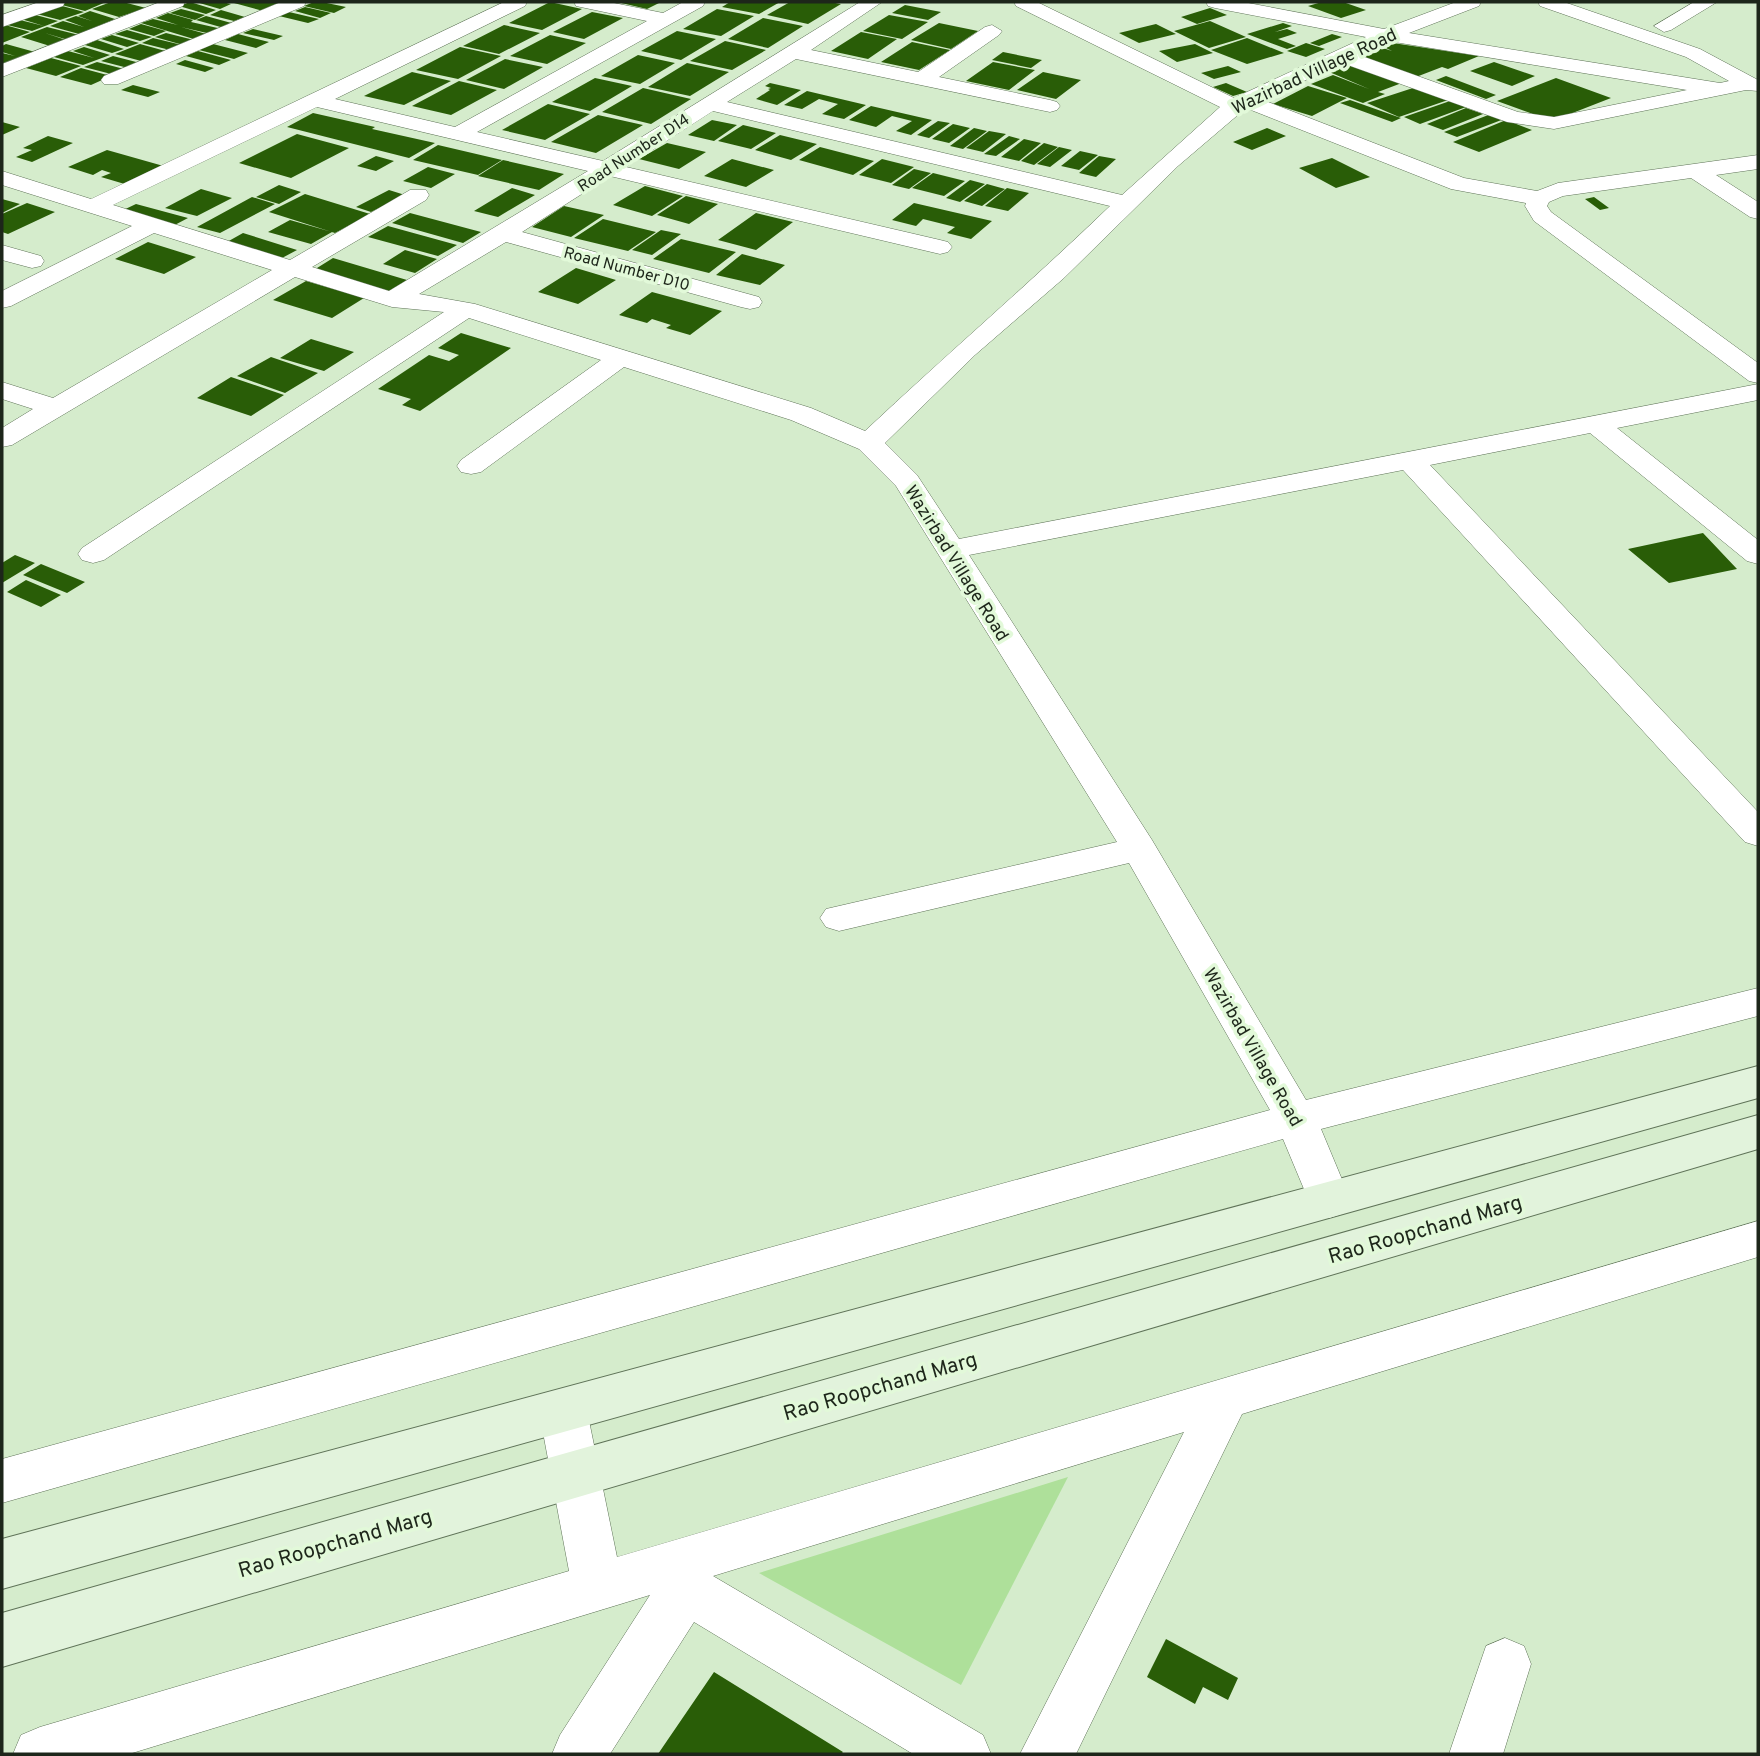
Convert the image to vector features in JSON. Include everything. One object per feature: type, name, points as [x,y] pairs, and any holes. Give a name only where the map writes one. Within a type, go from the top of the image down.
[{"type":"main road","points":[[2,1564],[1758,1082]]},
{"type":"main road","name":"Rao Roopchand Marg","points":[[2,1640],[1758,1132]]},
{"type":"street","points":[[2,22],[56,2]]},
{"type":"street","points":[[2,71],[176,2]]},
{"type":"street","points":[[111,80],[297,2]]},
{"type":"street","points":[[92,208],[203,153],[317,102],[518,2]]},
{"type":"street","points":[[583,2],[665,19]]},
{"type":"street","points":[[460,133],[696,2]]},
{"type":"street","points":[[1023,2],[1240,104],[1318,127],[1458,184],[1539,198],[1558,190],[1758,162]]},
{"type":"street","points":[[1215,2],[1386,35],[1721,89]]},
{"type":"street","name":"Wazirbad Village Road","points":[[1329,1201],[1296,1119],[1139,849],[906,481],[869,443],[966,350],[1055,273],[1195,138],[1240,104],[1386,35],[1472,2]]},
{"type":"street","points":[[1547,2],[1693,54],[1754,85]]},
{"type":"street","points":[[1664,26],[1708,2]]},
{"type":"street","name":"Road Number D14","points":[[391,300],[609,168],[793,52],[865,3]]},
{"type":"street","points":[[922,79],[992,31]]},
{"type":"street","points":[[793,52],[1050,106]]},
{"type":"street","points":[[1342,56],[1514,118],[1536,122],[1555,122],[1754,85]]},
{"type":"street","points":[[317,102],[460,133],[940,247]]},
{"type":"street","points":[[708,104],[1126,203]]},
{"type":"street","points":[[1695,171],[1758,212]]},
{"type":"street","points":[[2,178],[391,300],[434,303],[466,309],[621,356],[801,414],[869,443]]},
{"type":"street","points":[[2,439],[418,195]]},
{"type":"street","points":[[1539,198],[1536,206],[1542,216],[1758,375]]},
{"type":"street","points":[[2,301],[150,226]]},
{"type":"street","name":"Road Number D10","points":[[503,234],[750,302]]},
{"type":"street","points":[[2,252],[32,261]]},
{"type":"street","points":[[93,554],[466,309]]},
{"type":"street","points":[[471,466],[621,356]]},
{"type":"street","points":[[2,390],[56,408]]},
{"type":"street","points":[[949,550],[1758,392]]},
{"type":"street","points":[[1594,423],[1758,555]]},
{"type":"street","points":[[1409,459],[1758,834]]},
{"type":"street","points":[[839,918],[1139,849]]},
{"type":"street","points":[[2,1481],[1296,1119],[1758,1002]]},
{"type":"street","points":[[40,1754],[598,1587],[670,1580],[1226,1399],[1758,1239]]},
{"type":"street","points":[[1047,1754],[1226,1399]]},
{"type":"street","points":[[562,1411],[598,1587]]},
{"type":"street","points":[[579,1754],[670,1580]]},
{"type":"street","points":[[670,1580],[964,1754]]},
{"type":"street","points":[[1476,1754],[1506,1664]]},
{"type":"green space","points":[[1068,1477],[961,1685],[759,1573]]},
{"type":"building","points":[[106,2],[85,11],[58,4]]},
{"type":"building","points":[[111,2],[146,8],[119,17],[92,9]]},
{"type":"building","points":[[190,2],[216,10],[206,14],[179,6]]},
{"type":"building","points":[[196,2],[222,2],[231,4],[220,9]]},
{"type":"building","points":[[285,2],[263,11],[234,3]]},
{"type":"building","points":[[314,2],[346,7],[334,13],[304,6]]},
{"type":"building","points":[[550,2],[582,9],[542,30],[509,23]]},
{"type":"building","points":[[617,2],[661,2],[647,9]]},
{"type":"building","points":[[730,2],[780,2],[759,14],[722,7]]},
{"type":"building","points":[[790,2],[841,4],[808,24],[767,15]]},
{"type":"building","points":[[1322,2],[1343,2],[1366,10],[1341,18],[1308,6]]},
{"type":"building","points":[[55,4],[84,12],[60,20],[33,13]]},
{"type":"building","points":[[905,5],[941,12],[928,20],[892,13]]},
{"type":"building","points":[[305,7],[331,13],[320,18],[295,11]]},
{"type":"building","points":[[1210,8],[1227,15],[1197,24],[1181,17]]},
{"type":"building","points":[[181,9],[205,15],[195,20],[170,13]]},
{"type":"building","points":[[717,9],[754,16],[721,36],[683,29]]},
{"type":"building","points":[[221,10],[245,17],[234,21],[210,15]]},
{"type":"building","points":[[90,11],[115,19],[79,34],[50,26],[63,21],[84,27],[65,20],[76,16],[92,21],[78,16]]},
{"type":"building","points":[[289,12],[319,19],[308,23],[279,16]]},
{"type":"building","points":[[592,12],[623,18],[584,39],[553,32]]},
{"type":"building","points":[[168,13],[222,29],[211,34],[181,27],[210,35],[197,40],[141,23],[153,19],[178,25],[156,18]]},
{"type":"building","points":[[32,14],[58,21],[32,31],[3,24],[16,19],[44,26],[21,19]]},
{"type":"building","points":[[889,15],[928,22],[902,39],[863,31]]},
{"type":"building","points":[[206,16],[235,24],[224,28],[196,20]]},
{"type":"building","points":[[763,18],[803,26],[768,48],[728,39]]},
{"type":"building","points":[[1210,21],[1246,37],[1209,48],[1174,31]]},
{"type":"building","points":[[939,23],[978,31],[951,49],[911,40]]},
{"type":"building","points":[[1283,23],[1292,26],[1275,32],[1287,29],[1297,33],[1278,39],[1296,46],[1287,49],[1247,34]]},
{"type":"building","points":[[141,24],[166,31],[154,36],[129,29]]},
{"type":"building","points":[[1156,24],[1176,34],[1139,43],[1119,33]]},
{"type":"building","points":[[504,25],[540,33],[499,54],[463,46]]},
{"type":"building","points":[[2,26],[30,32],[2,43]]},
{"type":"building","points":[[47,27],[79,35],[68,40],[45,33],[66,40],[50,46],[21,37]]},
{"type":"building","points":[[253,29],[283,36],[274,40],[243,33]]},
{"type":"building","points":[[127,30],[152,37],[140,41],[115,34]]},
{"type":"building","points":[[677,31],[716,39],[681,60],[641,51]]},
{"type":"building","points":[[861,32],[897,39],[868,59],[831,51]]},
{"type":"building","points":[[166,33],[194,40],[183,45],[155,37]]},
{"type":"building","points":[[238,34],[269,42],[256,48],[225,40]]},
{"type":"building","points":[[1332,34],[1342,37],[1319,46],[1310,43]]},
{"type":"building","points":[[112,35],[139,43],[127,47],[101,39]]},
{"type":"building","points":[[550,35],[586,43],[547,64],[510,56]]},
{"type":"building","points":[[153,38],[182,45],[170,50],[142,43]]},
{"type":"building","points":[[1247,38],[1284,53],[1247,64],[1211,50]]},
{"type":"building","points":[[97,40],[124,49],[112,53],[85,45]]},
{"type":"building","points":[[725,41],[766,50],[732,70],[690,61]]},
{"type":"building","points":[[912,42],[950,50],[919,70],[881,62]]},
{"type":"building","points":[[1306,43],[1325,49],[1306,57],[1287,51]]},
{"type":"building","points":[[1393,43],[1479,56],[1448,69],[1442,67],[1416,77],[1356,56],[1380,47],[1392,51],[1386,48]]},
{"type":"building","points":[[6,44],[35,52],[7,64],[2,63],[2,53],[15,56],[2,52],[2,46]]},
{"type":"building","points":[[140,44],[169,52],[145,62],[115,54]]},
{"type":"building","points":[[213,44],[248,53],[234,59],[199,50]]},
{"type":"building","points":[[1195,44],[1213,53],[1177,62],[1159,51]]},
{"type":"building","points":[[84,47],[110,55],[83,65],[54,57],[68,51],[94,58],[73,51]]},
{"type":"building","points":[[460,47],[501,56],[458,79],[416,70]]},
{"type":"building","points":[[198,51],[231,60],[219,65],[186,56]]},
{"type":"building","points":[[1003,52],[1042,60],[1031,68],[992,60]]},
{"type":"building","points":[[638,55],[675,63],[640,84],[601,76]]},
{"type":"building","points":[[113,56],[140,63],[128,68],[101,61]]},
{"type":"building","points":[[51,58],[81,66],[56,76],[26,68]]},
{"type":"building","points":[[505,59],[543,67],[504,89],[466,80]]},
{"type":"building","points":[[185,60],[214,68],[205,72],[176,64]]},
{"type":"building","points":[[1355,61],[1407,81],[1378,92],[1385,94],[1363,103],[1311,84],[1333,75],[1369,89],[1327,71]]},
{"type":"building","points":[[97,62],[128,70],[115,75],[84,67]]},
{"type":"building","points":[[993,62],[1035,70],[1009,90],[966,81]]},
{"type":"building","points":[[1494,62],[1535,76],[1512,86],[1470,71]]},
{"type":"building","points":[[687,63],[729,72],[690,96],[648,87]]},
{"type":"building","points":[[1228,66],[1241,72],[1214,79],[1201,73]]},
{"type":"building","points":[[81,68],[111,76],[91,85],[60,77]]},
{"type":"building","points":[[412,72],[451,81],[404,105],[364,96]]},
{"type":"building","points":[[1043,72],[1081,80],[1056,99],[1017,90]]},
{"type":"building","points":[[1446,76],[1496,95],[1486,99],[1436,80]]},
{"type":"building","points":[[595,78],[632,86],[590,111],[552,102]]},
{"type":"building","points":[[1556,78],[1611,98],[1552,121],[1497,101]]},
{"type":"building","points":[[459,81],[497,90],[451,115],[412,106]]},
{"type":"building","points":[[770,83],[801,90],[777,105],[756,99],[770,90],[768,89],[771,88],[765,86]]},
{"type":"building","points":[[1226,83],[1247,92],[1233,96],[1213,87]]},
{"type":"building","points":[[133,85],[160,92],[148,97],[121,90]]},
{"type":"building","points":[[1308,86],[1347,98],[1312,116],[1273,104]]},
{"type":"building","points":[[1416,87],[1448,100],[1399,117],[1367,103]]},
{"type":"building","points":[[643,88],[691,99],[651,124],[602,112]]},
{"type":"building","points":[[807,91],[866,105],[844,119],[822,114],[838,104],[819,99],[802,109],[784,105]]},
{"type":"building","points":[[1350,100],[1401,118],[1392,122],[1340,103]]},
{"type":"building","points":[[1450,101],[1466,107],[1420,124],[1404,117]]},
{"type":"building","points":[[548,104],[590,114],[545,140],[502,130]]},
{"type":"building","points":[[871,106],[932,120],[911,135],[896,131],[912,121],[892,116],[876,127],[849,120]]},
{"type":"building","points":[[1466,108],[1483,114],[1443,130],[1427,124]]},
{"type":"building","points":[[313,113],[435,143],[409,158],[287,127]]},
{"type":"building","points":[[1491,114],[1504,119],[1457,137],[1444,132]]},
{"type":"building","points":[[598,115],[643,125],[596,153],[551,142]]},
{"type":"building","points":[[712,120],[737,125],[714,141],[688,135]]},
{"type":"building","points":[[1506,120],[1532,130],[1479,152],[1453,142]]},
{"type":"building","points":[[938,121],[950,123],[929,138],[917,135]]},
{"type":"building","points":[[2,122],[20,127],[2,135]]},
{"type":"building","points":[[953,124],[970,128],[949,143],[932,139]]},
{"type":"building","points":[[743,125],[776,133],[751,149],[718,141]]},
{"type":"building","points":[[974,128],[987,131],[963,149],[950,146]]},
{"type":"building","points":[[1267,128],[1286,136],[1252,150],[1233,142]]},
{"type":"building","points":[[989,131],[1006,134],[983,152],[966,148]]},
{"type":"building","points":[[297,134],[349,148],[291,178],[239,163]]},
{"type":"building","points":[[780,135],[817,144],[791,160],[755,150]]},
{"type":"building","points":[[48,136],[73,143],[32,162],[16,157],[32,150],[23,148]]},
{"type":"building","points":[[1009,136],[1020,139],[996,156],[984,154]]},
{"type":"building","points":[[1024,139],[1041,143],[1019,161],[1001,157]]},
{"type":"building","points":[[667,143],[706,152],[679,169],[639,159]]},
{"type":"building","points":[[1044,143],[1058,147],[1034,165],[1021,161]]},
{"type":"building","points":[[438,145],[502,160],[478,175],[413,160]]},
{"type":"building","points":[[820,147],[874,161],[853,175],[799,160]]},
{"type":"building","points":[[1059,147],[1072,150],[1050,167],[1037,164]]},
{"type":"building","points":[[107,150],[167,167],[128,185],[101,177],[111,173],[102,170],[93,175],[68,167]]},
{"type":"building","points":[[1080,151],[1098,155],[1079,170],[1061,166]]},
{"type":"building","points":[[376,156],[394,161],[376,171],[357,166]]},
{"type":"building","points":[[1099,156],[1116,159],[1096,177],[1079,173]]},
{"type":"building","points":[[1332,158],[1370,177],[1336,188],[1299,168]]},
{"type":"building","points":[[732,159],[774,170],[746,187],[704,176]]},
{"type":"building","points":[[882,159],[914,167],[891,183],[859,175]]},
{"type":"building","points":[[503,160],[564,174],[539,190],[478,176]]},
{"type":"building","points":[[428,167],[455,174],[431,188],[403,181]]},
{"type":"building","points":[[914,169],[931,173],[909,189],[892,185]]},
{"type":"building","points":[[933,173],[965,181],[944,196],[912,188]]},
{"type":"building","points":[[970,180],[985,184],[960,202],[946,198]]},
{"type":"building","points":[[987,184],[1005,189],[982,206],[964,201]]},
{"type":"building","points":[[279,185],[301,192],[279,204],[256,197]]},
{"type":"building","points":[[645,186],[683,196],[652,216],[613,205]]},
{"type":"building","points":[[512,188],[535,195],[498,217],[474,211]]},
{"type":"building","points":[[1007,188],[1029,193],[1008,211],[985,206]]},
{"type":"building","points":[[201,189],[232,198],[197,216],[165,208]]},
{"type":"building","points":[[389,190],[405,195],[371,212],[356,207]]},
{"type":"building","points":[[305,194],[370,214],[335,233],[269,212]]},
{"type":"building","points":[[686,196],[718,204],[689,224],[657,215]]},
{"type":"building","points":[[252,197],[275,204],[220,233],[197,227]]},
{"type":"building","points":[[1594,197],[1609,208],[1600,210],[1585,199]]},
{"type":"building","points":[[2,199],[20,204],[2,213]]},
{"type":"building","points":[[27,203],[55,212],[8,234],[2,232],[2,214]]},
{"type":"building","points":[[914,203],[992,221],[971,239],[947,233],[955,227],[923,219],[916,226],[892,220]]},
{"type":"building","points":[[136,204],[188,218],[169,228],[117,213]]},
{"type":"building","points":[[564,206],[604,215],[571,237],[532,227]]},
{"type":"building","points":[[410,213],[481,232],[463,243],[392,223]]},
{"type":"building","points":[[756,213],[793,222],[756,250],[718,240]]},
{"type":"building","points":[[603,219],[656,232],[628,251],[574,238]]},
{"type":"building","points":[[290,220],[332,232],[311,244],[268,232]]},
{"type":"building","points":[[388,226],[457,245],[438,256],[368,237]]},
{"type":"building","points":[[661,230],[681,234],[652,255],[632,250]]},
{"type":"building","points":[[243,233],[297,250],[282,258],[227,242]]},
{"type":"building","points":[[681,239],[736,252],[709,273],[653,259]]},
{"type":"building","points":[[148,242],[196,257],[164,274],[115,259]]},
{"type":"building","points":[[405,250],[437,259],[415,273],[383,264]]},
{"type":"building","points":[[742,254],[785,265],[760,285],[716,275]]},
{"type":"building","points":[[333,258],[407,280],[384,294],[309,273]]},
{"type":"building","points":[[576,268],[616,280],[578,304],[538,292]]},
{"type":"building","points":[[306,281],[364,298],[332,318],[273,300]]},
{"type":"building","points":[[652,292],[722,311],[690,335],[666,328],[671,325],[652,319],[647,323],[619,315]]},
{"type":"building","points":[[461,333],[511,348],[420,411],[402,405],[411,399],[378,389],[429,355],[449,361],[459,355],[438,348]]},
{"type":"building","points":[[311,339],[354,352],[324,371],[280,358]]},
{"type":"building","points":[[271,357],[318,373],[285,393],[237,376]]},
{"type":"building","points":[[231,377],[284,395],[251,416],[197,398]]},
{"type":"building","points":[[1703,533],[1737,569],[1669,583],[1628,549]]},
{"type":"building","points":[[15,555],[35,563],[2,583],[2,563]]},
{"type":"building","points":[[41,564],[85,582],[67,593],[23,575]]},
{"type":"building","points":[[26,580],[61,595],[41,607],[7,592]]},
{"type":"building","points":[[1166,1639],[1238,1678],[1228,1700],[1203,1687],[1195,1704],[1147,1677]]},
{"type":"building","points":[[714,1672],[843,1752],[658,1754]]}]
